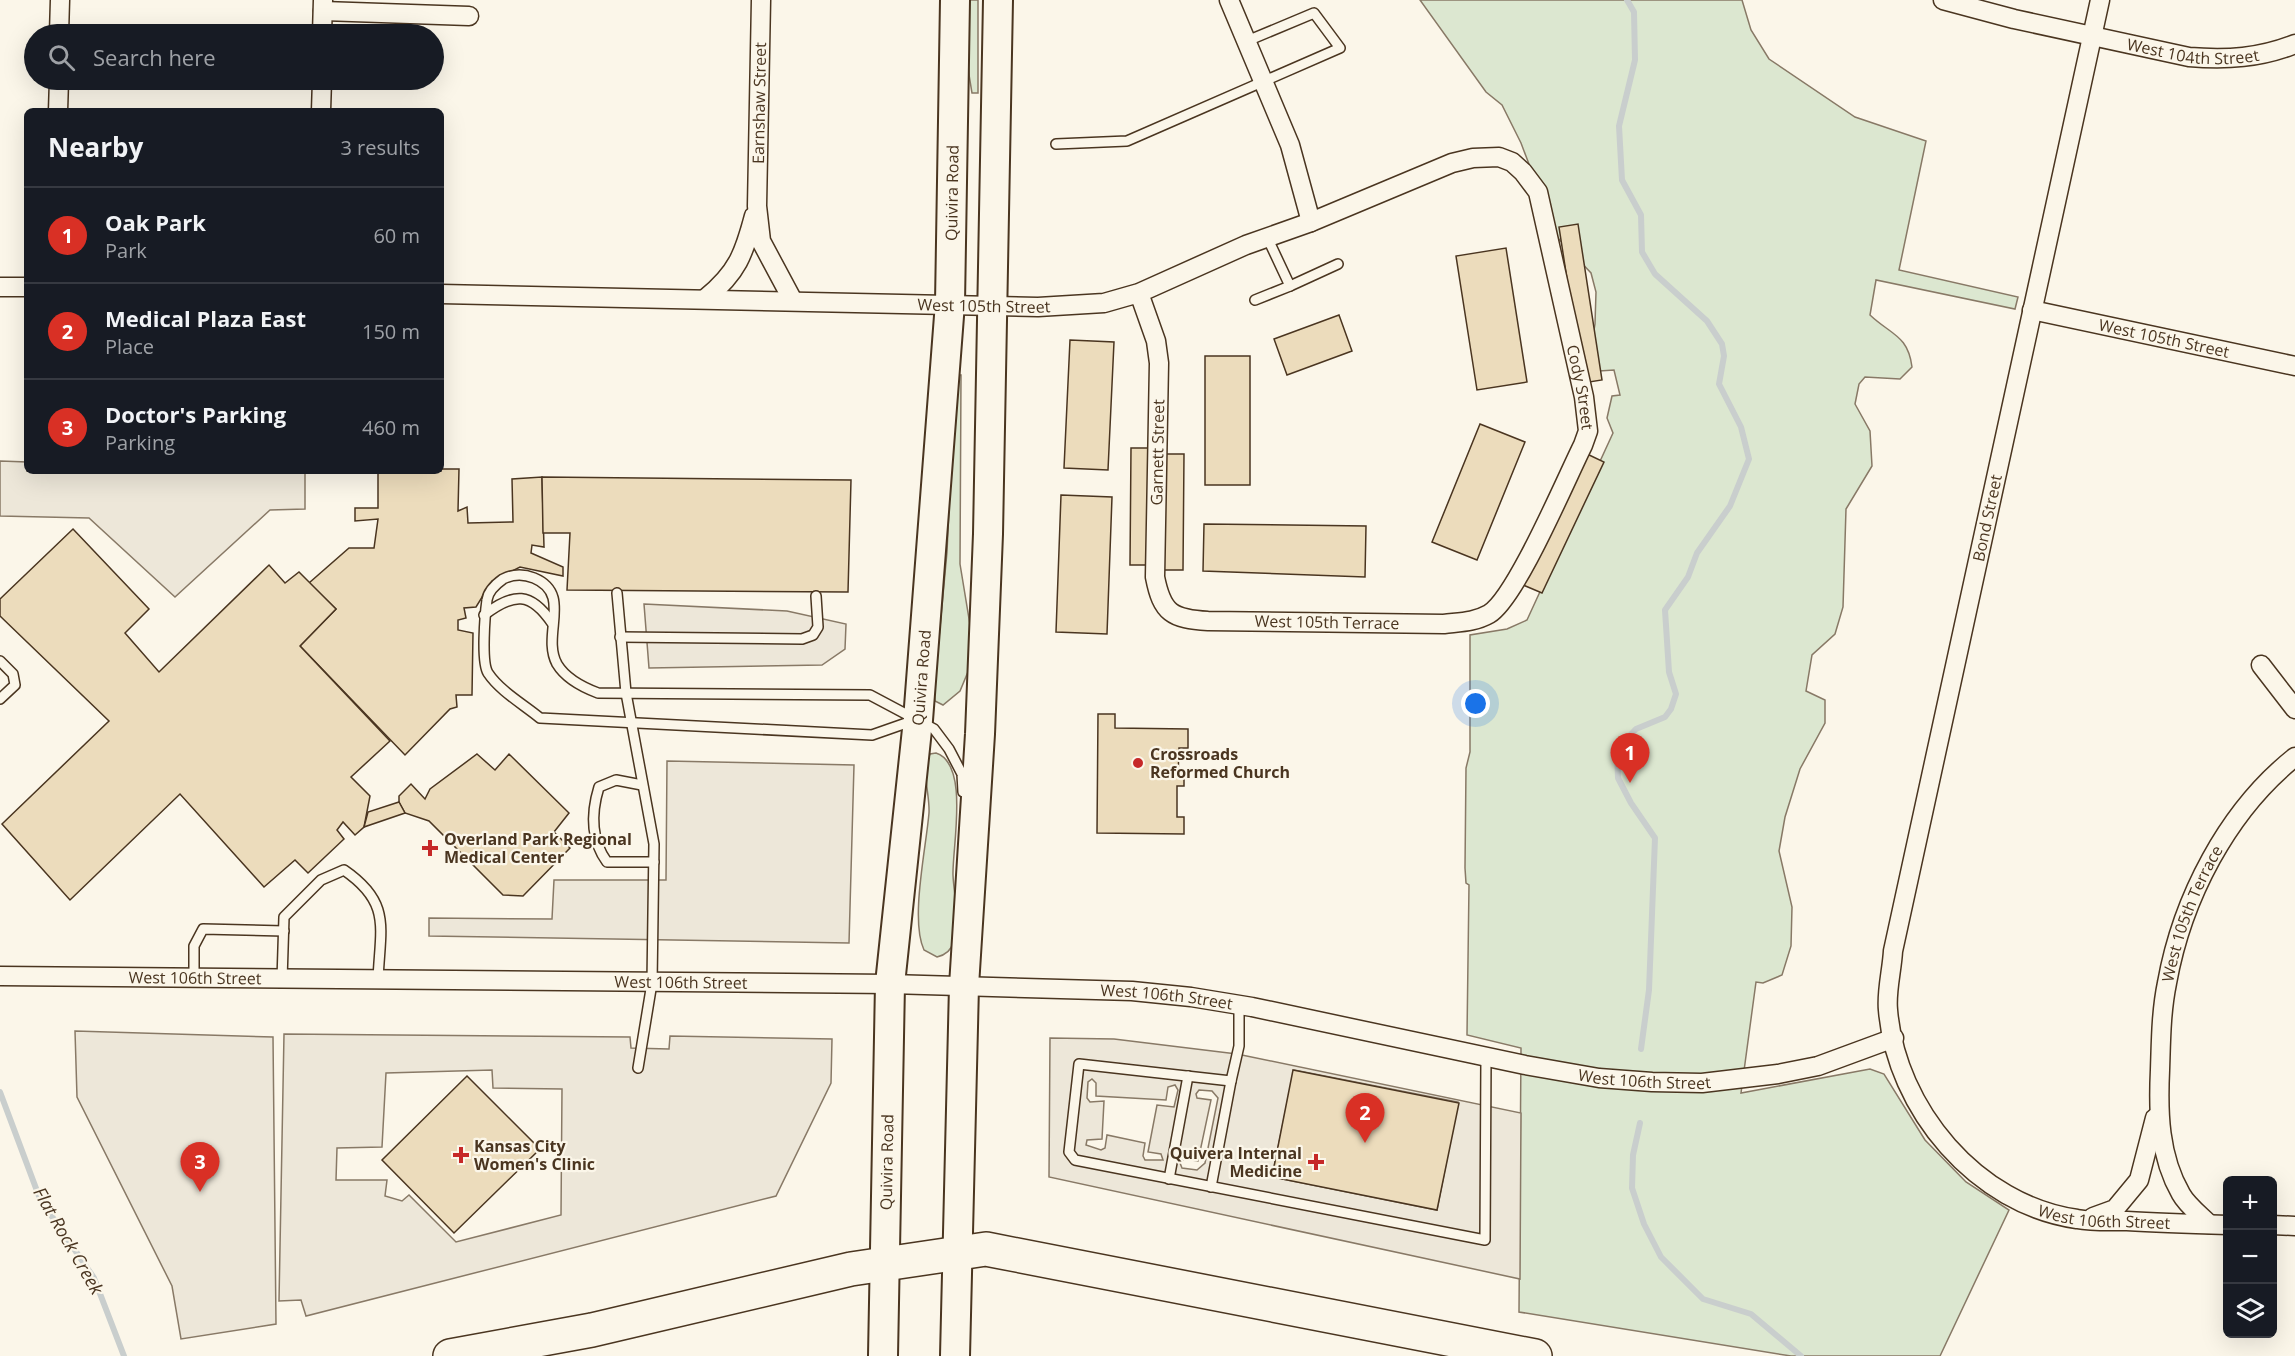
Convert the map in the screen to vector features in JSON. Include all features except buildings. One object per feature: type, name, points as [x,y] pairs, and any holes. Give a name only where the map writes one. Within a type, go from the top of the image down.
[{"type":"highway","points":[[450,1356],[592,1330],[851,1269],[986,1249],[1535,1356]]},
{"type":"main road","name":"Quivira Road","points":[[883,1356],[890,984],[918,720],[950,303],[955,0]]},
{"type":"main road","points":[[955,1356],[964,986],[980,723],[993,305],[998,0]]},
{"type":"street","points":[[59,24],[60,0]]},
{"type":"street","name":"Earnshaw Street","points":[[761,0],[757,206],[761,241],[792,299]]},
{"type":"street","points":[[1229,0],[1290,145],[1311,222]]},
{"type":"street","points":[[1943,0],[2092,36]]},
{"type":"street","name":"Bond Street","points":[[1894,1038],[1888,1010],[1893,951],[2100,0]]},
{"type":"street","points":[[322,24],[323,6],[469,16]]},
{"type":"street","name":"West 104th Street","points":[[2092,36],[2189,57],[2215,59],[2248,58],[2295,44]]},
{"type":"street","points":[[58,108],[59,90]]},
{"type":"street","points":[[321,108],[322,90]]},
{"type":"street","name":"West 105th Street","points":[[444,294],[792,299],[1038,307],[1104,303],[1139,293],[1267,237],[1311,222],[1452,163],[1473,158],[1499,157]]},
{"type":"street","name":"Cody Street","points":[[1489,614],[1504,599],[1521,573],[1583,446],[1588,431],[1584,397],[1560,297],[1543,207],[1528,177],[1512,162],[1499,157]]},
{"type":"street","name":"Earnshaw Street","points":[[706,298],[724,283],[739,264],[757,206]]},
{"type":"street","points":[[0,286],[24,287]]},
{"type":"street","name":"Garnett Street","points":[[1139,293],[1159,352],[1155,577],[1159,599],[1166,610]]},
{"type":"street","name":"West 105th Street","points":[[2032,310],[2295,366]]},
{"type":"street","name":"West 105th Terrace","points":[[1166,610],[1182,618],[1208,621],[1444,624],[1472,621],[1489,614]]},
{"type":"street","points":[[2261,665],[2295,709]]},
{"type":"street","name":"West 105th Terrace","points":[[2208,1224],[2181,1195],[2163,1152],[2159,1098],[2161,1023],[2167,982],[2179,932],[2200,882],[2228,832],[2273,775],[2295,757]]},
{"type":"street","name":"West 106th Street","points":[[0,976],[890,984],[1132,991],[1239,1005],[1486,1057],[1599,1078],[1702,1083],[1818,1066],[1894,1038],[1904,1077],[1934,1130],[1961,1161],[1990,1184],[2020,1201],[2048,1212],[2087,1220],[2223,1225]]},
{"type":"street","name":"West 105th Terrace","points":[[2087,1220],[2115,1209],[2139,1180],[2159,1098]]},
{"type":"street","points":[[2277,1225],[2295,1226]]},
{"type":"lane","points":[[1056,144],[1127,141],[1340,48],[1314,14],[1247,41]]},
{"type":"lane","points":[[1267,237],[1290,286]]},
{"type":"lane","points":[[1255,300],[1338,264]]},
{"type":"lane","points":[[918,720],[872,735],[540,718],[498,685],[486,670],[484,615],[488,595],[497,583],[510,576],[526,575],[546,583],[555,600],[552,623],[556,663],[567,677],[598,693],[870,695],[918,720],[934,729],[949,749],[962,774],[963,801]]},
{"type":"lane","points":[[617,593],[626,693],[654,844],[652,983],[638,1068]]},
{"type":"lane","points":[[620,637],[802,639],[813,635],[818,627],[816,596]]},
{"type":"lane","points":[[484,615],[516,597],[533,601],[552,623]]},
{"type":"lane","points":[[0,661],[13,674],[15,685],[0,699]]},
{"type":"lane","points":[[642,785],[616,780],[599,787],[593,807],[597,848],[607,862],[654,862]]},
{"type":"lane","points":[[282,980],[284,917],[321,880],[344,870],[365,884],[380,910],[378,980]]},
{"type":"lane","points":[[960,871],[969,898]]},
{"type":"lane","points":[[194,978],[194,946],[203,930],[284,931]]},
{"type":"lane","points":[[1211,1187],[1239,1046],[1239,1005]]},
{"type":"lane","points":[[1231,1081],[1079,1064],[1069,1152],[1075,1160],[1485,1240],[1486,1057]]},
{"type":"lane","points":[[1169,1179],[1188,1076]]},
{"type":"green space","points":[[966,0],[978,0],[978,93],[972,93],[968,70]]},
{"type":"green space","points":[[1420,0],[1742,0],[1751,30],[1769,59],[1855,117],[1926,141],[1899,270],[2018,297],[2015,309],[1876,280],[1870,315],[1897,336],[1907,348],[1912,367],[1900,379],[1865,377],[1859,384],[1855,404],[1870,431],[1872,466],[1846,509],[1843,607],[1835,634],[1812,655],[1806,691],[1825,700],[1825,723],[1800,769],[1785,817],[1779,851],[1792,907],[1791,946],[1782,975],[1763,983],[1756,982],[1741,1093],[1870,1069],[1884,1074],[1925,1140],[1966,1182],[2009,1210],[1940,1356],[1791,1356],[1519,1312],[1521,1048],[1467,1035],[1469,885],[1466,883],[1465,868],[1466,768],[1470,752],[1470,635],[1507,629],[1527,620],[1613,433],[1607,418],[1612,396],[1620,395],[1614,370],[1599,371],[1589,360],[1595,324],[1596,292],[1591,273],[1556,236],[1521,143],[1502,105],[1486,92]]},
{"type":"green space","points":[[955,375],[961,375],[960,564],[972,637],[970,667],[960,691],[943,705],[935,701],[934,692],[947,552]]},
{"type":"green space","points":[[936,753],[946,760],[953,773],[957,808],[953,875],[957,925],[951,948],[945,954],[937,957],[924,950],[918,921],[929,813],[926,769],[930,754]]},
{"type":"shaded area","points":[[0,461],[24,462],[24,474],[305,474],[305,509],[270,510],[175,597],[89,518],[0,516]]},
{"type":"shaded area","points":[[644,604],[787,611],[846,624],[845,649],[822,665],[649,668]]},
{"type":"shaded area","points":[[667,761],[854,765],[849,943],[429,936],[429,918],[552,919],[554,880],[666,880]]},
{"type":"shaded area","points":[[75,1031],[273,1037],[276,1324],[181,1339],[172,1286],[77,1097]]},
{"type":"shaded area","points":[[284,1034],[630,1037],[631,1048],[669,1049],[670,1036],[832,1039],[831,1083],[776,1196],[306,1316],[301,1300],[279,1301]],"holes":[[[492,1070],[493,1088],[562,1089],[561,1215],[456,1242],[409,1195],[402,1201],[385,1196],[387,1180],[336,1180],[337,1148],[382,1147],[386,1073]]]},
{"type":"shaded area","points":[[1050,1038],[1114,1039],[1237,1054],[1521,1113],[1520,1279],[1049,1177]],"holes":[[[1294,1070],[1458,1102],[1437,1210],[1272,1177]],[[1092,1079],[1096,1083],[1096,1096],[1166,1100],[1168,1087],[1175,1085],[1178,1090],[1174,1107],[1157,1105],[1148,1152],[1161,1154],[1163,1160],[1145,1160],[1143,1156],[1145,1143],[1107,1135],[1105,1148],[1101,1150],[1086,1145],[1087,1140],[1102,1139],[1104,1101],[1090,1102],[1087,1098],[1088,1082]],[[1199,1090],[1212,1091],[1218,1098],[1205,1163],[1197,1170],[1182,1168],[1180,1163],[1184,1159],[1198,1161],[1211,1100],[1197,1098],[1196,1094]]]},
{"type":"waterway","points":[[1627,0],[1634,12],[1635,60],[1619,126],[1622,180],[1641,215],[1642,252],[1655,274],[1707,321],[1722,344],[1724,356],[1719,384],[1741,427],[1749,459],[1730,506],[1697,553],[1688,577],[1665,610],[1669,672],[1676,694],[1671,709],[1665,717],[1636,729],[1617,749],[1618,778],[1631,803],[1655,838],[1649,990],[1641,1049]]},
{"type":"waterway","name":"Flat Rock Creek","points":[[0,1092],[40,1199],[94,1278],[124,1356]]},
{"type":"waterway","points":[[1640,1123],[1633,1155],[1632,1188],[1644,1224],[1661,1257],[1703,1299],[1751,1314],[1801,1356]]},
{"type":"place","name":"Crossroads Reformed Church","points":[[1138,763]]},
{"type":"place","name":"Oak Park","points":[[1630,783]]},
{"type":"place","name":"Overland Park Regional Medical Center","points":[[430,848]]},
{"type":"place","name":"Medical Plaza East","points":[[1365,1143]]},
{"type":"place","name":"Kansas City Women's Clinic","points":[[461,1155]]},
{"type":"place","name":"Quivera Internal Medicine","points":[[1316,1162]]},
{"type":"place","name":"Doctor's Parking","points":[[200,1192]]}]
